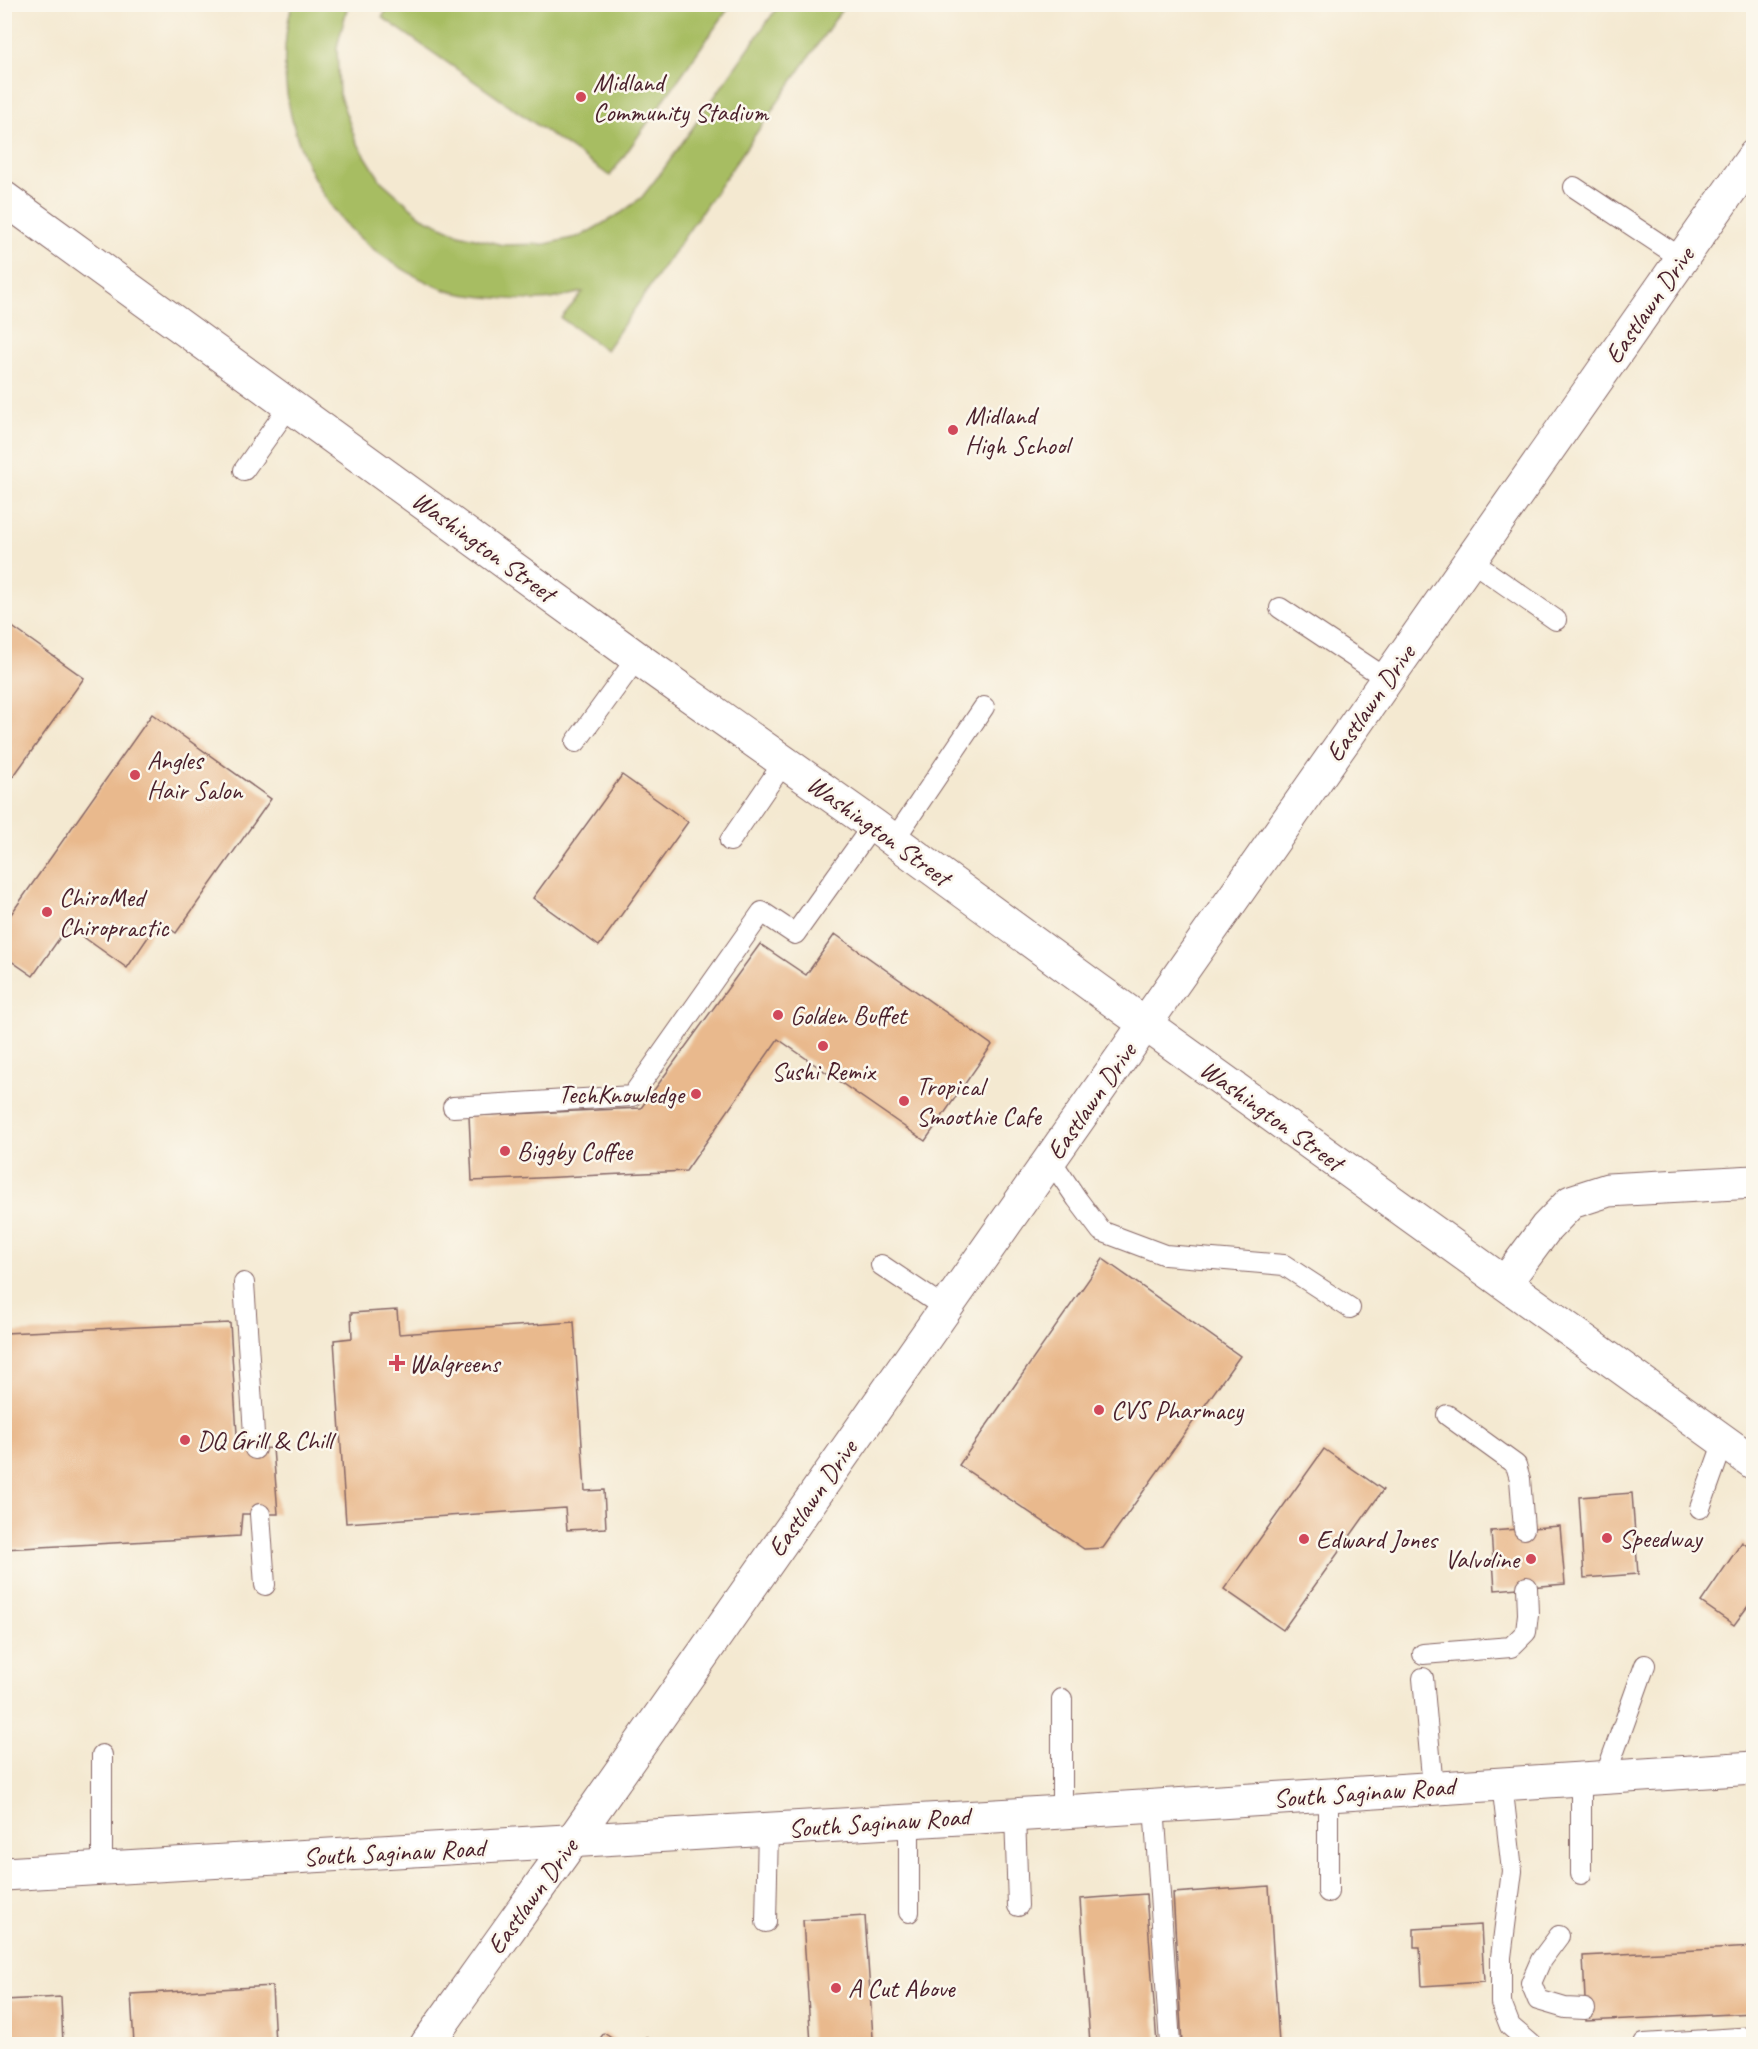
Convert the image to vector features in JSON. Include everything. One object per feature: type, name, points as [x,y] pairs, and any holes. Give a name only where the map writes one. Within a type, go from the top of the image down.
[{"type":"street","name":"Eastlawn Drive","points":[[427,2044],[572,1841],[1752,160]]},
{"type":"street","name":"Washington Street","points":[[4,198],[637,658],[883,832],[1754,1462]]},
{"type":"street","points":[[1505,1283],[1545,1228],[1571,1202],[1608,1190],[1754,1182]]},
{"type":"street","name":"South Saginaw Road","points":[[4,1874],[1062,1812],[1754,1768]]},
{"type":"lane","points":[[1575,187],[1682,258]]},
{"type":"lane","points":[[243,470],[290,405]]},
{"type":"lane","points":[[1470,560],[1556,620]]},
{"type":"lane","points":[[1280,608],[1387,680]]},
{"type":"lane","points":[[576,742],[637,658]]},
{"type":"lane","points":[[453,1107],[632,1096],[762,912],[795,934],[883,832],[984,707]]},
{"type":"lane","points":[[730,841],[784,762]]},
{"type":"lane","points":[[1050,1159],[1101,1231],[1165,1255],[1284,1264],[1350,1308]]},
{"type":"lane","points":[[881,1265],[945,1308]]},
{"type":"lane","points":[[244,1283],[255,1449]]},
{"type":"lane","points":[[1447,1414],[1516,1465],[1520,1479],[1524,1529]]},
{"type":"lane","points":[[1700,1508],[1724,1441]]},
{"type":"lane","points":[[260,1514],[265,1585]]},
{"type":"lane","points":[[1422,1654],[1511,1647],[1526,1632],[1527,1587]]},
{"type":"lane","points":[[1581,1874],[1593,1778],[1645,1665]]},
{"type":"lane","points":[[1423,1678],[1433,1788]]},
{"type":"lane","points":[[1062,1699],[1062,1812]]},
{"type":"lane","points":[[102,1755],[102,1868]]},
{"type":"lane","points":[[1502,1784],[1512,1871],[1501,1957],[1502,2003],[1510,2026],[1531,2044]]},
{"type":"lane","points":[[1328,1794],[1328,1892]]},
{"type":"lane","points":[[1154,1805],[1170,2044]]},
{"type":"lane","points":[[1015,1814],[1018,1906]]},
{"type":"lane","points":[[909,1821],[909,1912]]},
{"type":"lane","points":[[766,1922],[768,1829]]},
{"type":"lane","points":[[1558,1936],[1541,1960],[1531,1983],[1538,2000],[1565,2008],[1585,2009]]},
{"type":"lane","points":[[1644,2044],[1754,2037]]},
{"type":"green space","name":"Midland Community Stadium","points":[[391,4],[731,5],[610,176],[382,17]]},
{"type":"green space","points":[[292,5],[348,5],[337,47],[339,94],[356,141],[381,181],[422,217],[459,234],[503,245],[546,244],[581,236],[621,213],[642,197],[663,170],[779,5],[845,5],[606,350],[561,318],[583,292],[552,299],[529,300],[481,296],[443,289],[380,254],[361,239],[339,216],[321,190],[306,162],[295,131],[288,99],[285,67],[286,35]]},
{"type":"building","points":[[4,621],[84,678],[13,777],[4,771]]},
{"type":"building","points":[[152,714],[271,799],[176,933],[159,921],[127,968],[68,926],[33,976],[4,956],[4,924]]},
{"type":"building","points":[[622,775],[688,822],[599,946],[533,898]]},
{"type":"building","points":[[835,934],[992,1045],[925,1141],[778,1039],[686,1171],[472,1181],[469,1116],[641,1108],[760,944],[806,975]]},
{"type":"building","name":"CVS Pharmacy","points":[[1103,1259],[1240,1356],[1103,1548],[1084,1549],[959,1465]]},
{"type":"building","name":"Walgreens","points":[[397,1310],[399,1334],[574,1322],[585,1491],[604,1490],[606,1528],[567,1530],[565,1508],[346,1523],[334,1340],[352,1338],[351,1313]]},
{"type":"building","points":[[230,1323],[238,1450],[273,1448],[278,1514],[242,1514],[240,1536],[4,1549],[4,1333]]},
{"type":"building","name":"Edward Jones","points":[[1324,1449],[1383,1490],[1283,1630],[1224,1589]]},
{"type":"building","points":[[1632,1493],[1638,1574],[1584,1578],[1579,1497]]},
{"type":"building","points":[[1560,1526],[1565,1584],[1495,1590],[1491,1531]]},
{"type":"building","points":[[1742,1542],[1754,1551],[1754,1598],[1734,1625],[1701,1602]]},
{"type":"building","points":[[1269,1886],[1279,2044],[1182,2044],[1173,1893]]},
{"type":"building","points":[[1146,1894],[1157,2044],[1090,2044],[1080,1899]]},
{"type":"building","points":[[865,1916],[873,2038],[864,2039],[864,2044],[811,2044],[803,1920]]},
{"type":"building","points":[[1481,1925],[1484,1982],[1422,1986],[1420,1947],[1414,1947],[1414,1929]]},
{"type":"building","points":[[1754,1947],[1754,2013],[1586,2021],[1583,1956]]},
{"type":"building","points":[[272,1986],[275,2044],[134,2044],[131,1994]]},
{"type":"building","points":[[61,1997],[63,2044],[5,2044],[5,2000]]},
{"type":"building","points":[[604,2033],[620,2044],[596,2044]]},
{"type":"building","points":[[646,2037],[657,2044],[640,2044]]},
{"type":"place","name":"Midland Community Stadium","points":[[581,97]]},
{"type":"place","name":"Midland High School","points":[[953,430]]},
{"type":"place","name":"Angles Hair Salon","points":[[135,775]]},
{"type":"place","name":"ChiroMed Chiropractic","points":[[47,912]]},
{"type":"place","name":"Golden Buffet","points":[[778,1015]]},
{"type":"place","name":"Sushi Remix","points":[[823,1046]]},
{"type":"place","name":"TechKnowledge","points":[[696,1094]]},
{"type":"place","name":"Tropical Smoothie Cafe","points":[[904,1101]]},
{"type":"place","name":"Biggby Coffee","points":[[505,1151]]},
{"type":"place","name":"Walgreens","points":[[397,1363]]},
{"type":"place","name":"CVS Pharmacy","points":[[1099,1410]]},
{"type":"place","name":"DQ Grill & Chill","points":[[185,1440]]},
{"type":"place","name":"Speedway","points":[[1607,1538]]},
{"type":"place","name":"Edward Jones","points":[[1304,1539]]},
{"type":"place","name":"Valvoline","points":[[1531,1559]]},
{"type":"place","name":"A Cut Above","points":[[836,1988]]}]
